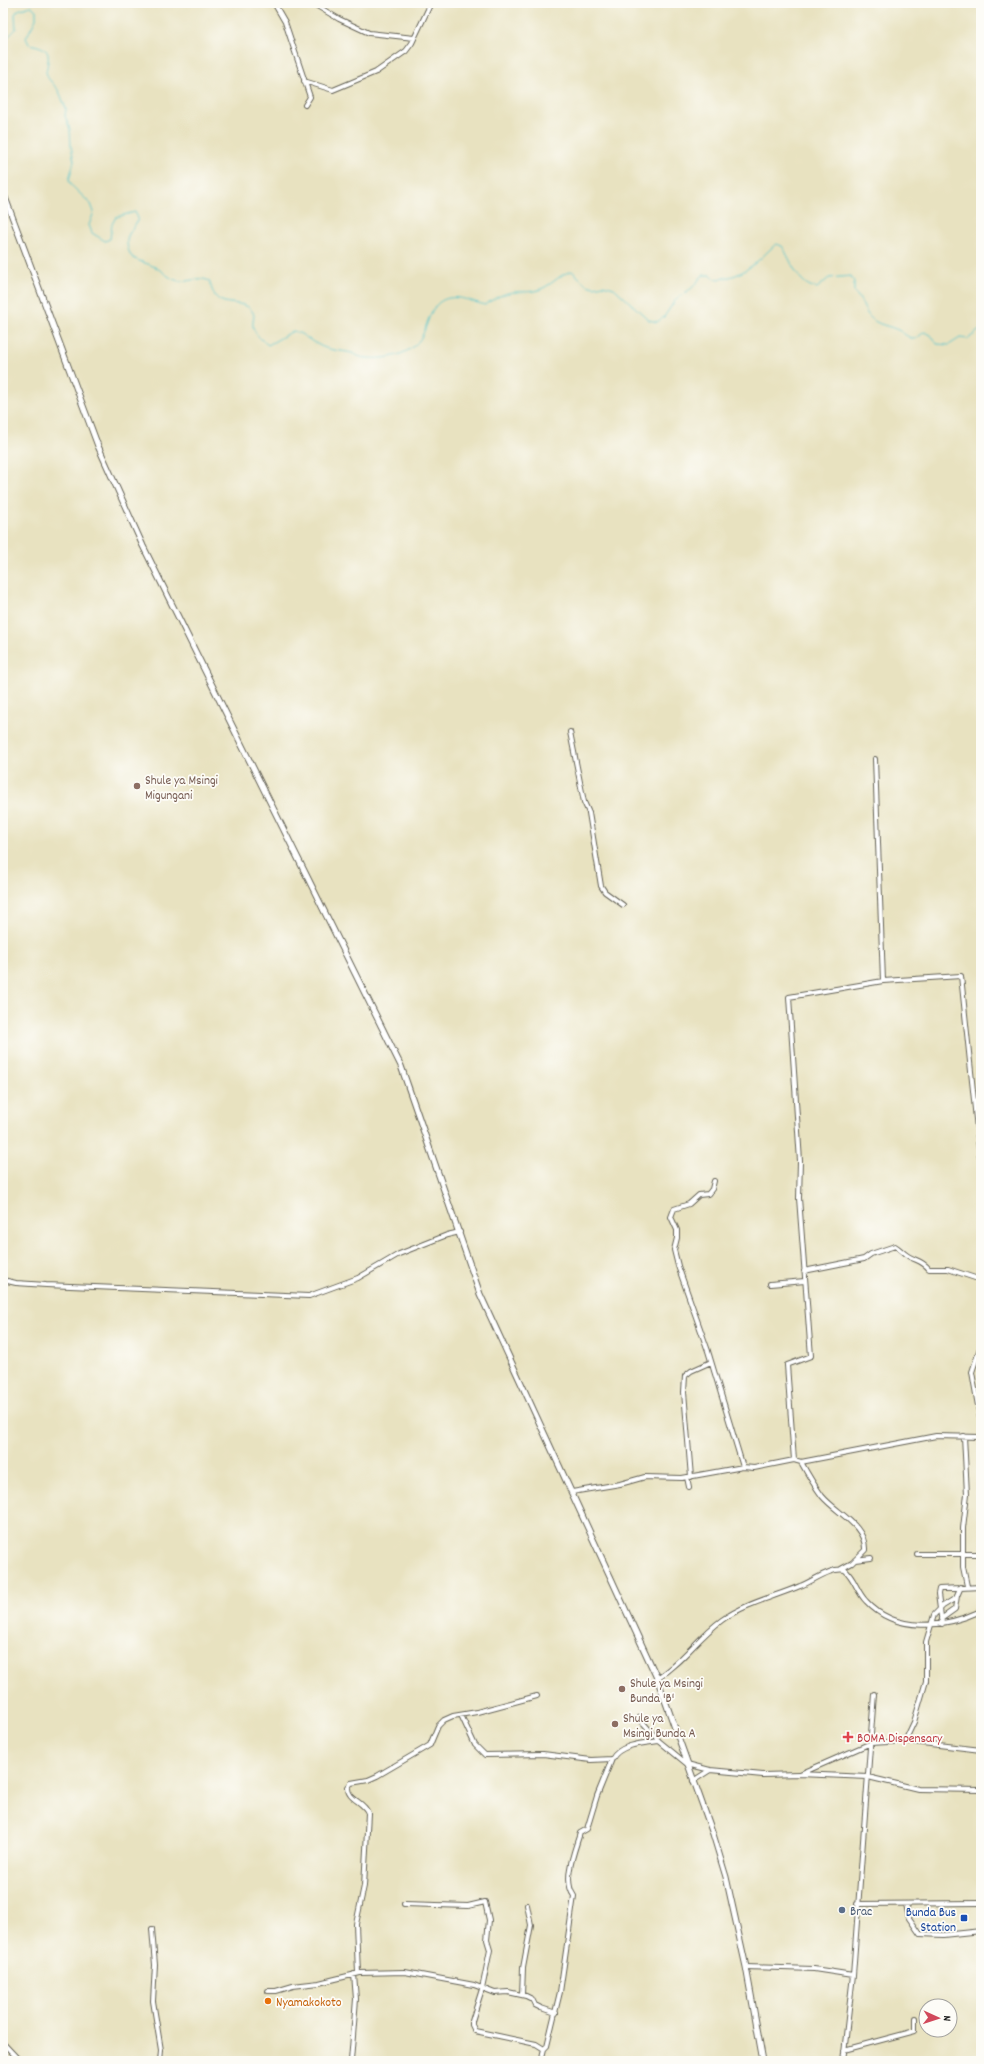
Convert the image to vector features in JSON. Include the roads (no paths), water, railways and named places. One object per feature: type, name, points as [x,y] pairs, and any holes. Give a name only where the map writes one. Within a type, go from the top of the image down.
[{"type":"main road","points":[[3,192],[98,446],[143,546],[401,1066],[460,1232],[480,1294],[656,1678],[694,1781],[726,1877],[746,1967],[763,2061]]},
{"type":"street","points":[[274,3],[285,22],[310,97],[305,105]]},
{"type":"street","points":[[312,3],[340,20],[369,33],[414,38]]},
{"type":"street","points":[[304,81],[328,90],[336,90],[376,72],[406,51],[431,3]]},
{"type":"street","points":[[570,732],[584,802],[589,813],[601,886],[605,892],[623,906]]},
{"type":"street","points":[[875,759],[883,981]]},
{"type":"street","points":[[794,1460],[786,1365],[811,1356],[798,1198],[800,1161],[789,997],[883,981],[961,976],[981,1167]]},
{"type":"street","points":[[714,1181],[712,1189],[708,1194],[699,1195],[689,1204],[674,1209],[671,1217],[677,1230],[678,1238],[674,1250],[678,1266],[711,1362],[743,1467]]},
{"type":"street","points":[[3,1280],[46,1285],[309,1296],[358,1278],[399,1254],[447,1235],[460,1232]]},
{"type":"street","points":[[804,1271],[864,1259],[871,1254],[895,1246],[909,1257],[921,1261],[929,1269],[948,1269],[981,1280]]},
{"type":"street","points":[[770,1284],[805,1281]]},
{"type":"street","points":[[981,1345],[972,1372],[981,1423]]},
{"type":"street","points":[[689,1487],[684,1392],[685,1376],[691,1371],[711,1362]]},
{"type":"street","points":[[572,1492],[620,1484],[645,1477],[689,1477],[743,1467],[754,1468],[794,1460],[800,1462],[936,1436],[981,1437]]},
{"type":"street","points":[[964,1436],[967,1494],[963,1528],[963,1554],[967,1586]]},
{"type":"street","points":[[800,1462],[823,1497],[845,1515],[862,1535],[865,1550],[841,1570]]},
{"type":"street","points":[[917,1554],[981,1554]]},
{"type":"street","points":[[854,1560],[871,1558]]},
{"type":"street","points":[[656,1678],[673,1668],[721,1620],[740,1608],[800,1586],[834,1570],[845,1570],[854,1579],[865,1601],[887,1616],[908,1625],[932,1624],[981,1611]]},
{"type":"street","points":[[942,1622],[938,1594],[939,1589],[967,1586],[981,1587]]},
{"type":"street","points":[[942,1622],[955,1609],[956,1598],[961,1587]]},
{"type":"street","points":[[905,1741],[914,1722],[926,1681],[926,1642],[934,1616],[940,1608],[956,1598]]},
{"type":"street","points":[[843,2061],[853,1975],[857,1904],[874,1694]]},
{"type":"street","points":[[351,2061],[356,1999],[356,1924],[364,1886],[368,1812],[366,1808],[350,1796],[348,1787],[351,1783],[368,1780],[377,1776],[430,1745],[438,1726],[444,1720],[453,1716],[537,1696]]},
{"type":"street","points":[[461,1715],[475,1745],[484,1755],[543,1754],[591,1760],[612,1759]]},
{"type":"street","points":[[639,1718],[659,1741],[687,1764],[710,1770],[763,1775],[799,1774],[868,1777],[918,1789],[981,1790]]},
{"type":"street","points":[[541,2061],[544,2049],[547,2046],[556,2013],[574,1896],[571,1892],[569,1878],[572,1857],[580,1833],[587,1829],[597,1796],[615,1753],[621,1750],[659,1741]]},
{"type":"street","points":[[799,1774],[871,1743],[905,1741],[981,1750]]},
{"type":"street","points":[[694,1781],[710,1770]]},
{"type":"street","points":[[404,1904],[468,1906],[486,1902],[489,1920],[487,1940],[490,1950],[482,1989],[472,2025],[475,2031],[536,2044],[544,2049]]},
{"type":"street","points":[[857,1904],[981,1903]]},
{"type":"street","points":[[906,1904],[909,1918],[920,1934],[943,1935],[981,1931]]},
{"type":"street","points":[[522,1995],[523,1968],[531,1926],[527,1905]]},
{"type":"street","points":[[152,1929],[155,1964],[154,2001],[161,2050],[160,2061]]},
{"type":"street","points":[[746,1967],[814,1968],[853,1975]]},
{"type":"street","points":[[268,1991],[276,1991],[294,1986],[377,1971],[405,1972],[474,1985],[495,1993],[508,1992],[522,1995],[532,1999],[535,2005],[556,2013]]},
{"type":"street","points":[[844,2050],[915,2031],[915,2018]]},
{"type":"street","points":[[3,2043],[20,2061]]},
{"type":"waterway","points":[[3,37],[7,38],[16,29],[15,14],[18,10],[31,6],[36,10],[36,19],[26,38],[29,44],[42,47],[47,52],[48,60],[46,72],[48,78],[59,91],[66,109],[65,116],[70,129],[74,161],[69,180],[72,186],[91,204],[94,212],[89,225],[92,233],[105,241],[110,239],[112,224],[116,217],[135,212],[138,218],[127,238],[128,250],[132,257],[155,267],[175,280],[187,281],[205,279],[209,281],[215,296],[219,300],[249,307],[254,315],[253,324],[255,332],[268,345],[293,331],[300,333],[321,346],[330,349],[352,353],[364,358],[390,357],[405,352],[418,342],[431,313],[443,300],[458,298],[485,305],[495,298],[508,293],[540,290],[564,274],[572,271],[587,285],[594,287],[603,285],[614,288],[649,320],[657,322],[664,317],[676,299],[692,288],[703,275],[710,275],[715,279],[734,276],[756,263],[776,244],[782,246],[796,272],[804,282],[810,286],[817,288],[829,278],[851,276],[854,282],[854,292],[869,316],[876,322],[896,329],[909,337],[916,339],[924,332],[931,335],[937,344],[949,345],[960,338],[968,339],[981,329]]},
{"type":"place","name":"Shule ya Msingi Migungani","points":[[137,786]]},
{"type":"place","name":"Shule ya Msingi Bunda 'B'","points":[[622,1689]]},
{"type":"place","name":"Shule ya Msingi Bunda A","points":[[615,1724]]},
{"type":"place","name":"BOMA Dispensary","points":[[848,1737]]},
{"type":"place","name":"Brac","points":[[842,1910]]},
{"type":"place","name":"Bunda Bus Station","points":[[964,1918]]},
{"type":"place","name":"Nyamakokoto","points":[[268,2001]]}]
